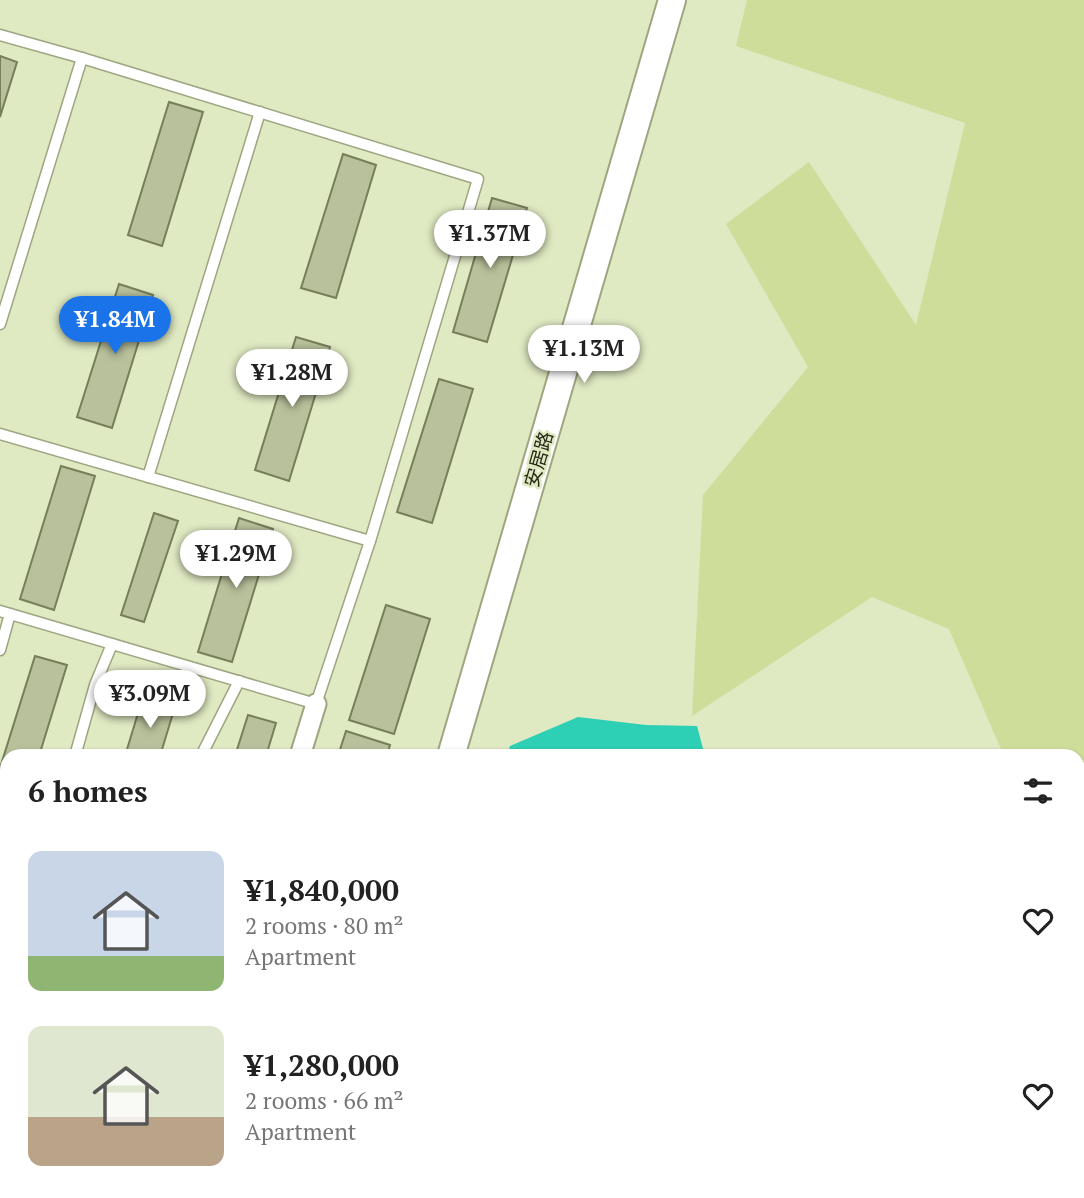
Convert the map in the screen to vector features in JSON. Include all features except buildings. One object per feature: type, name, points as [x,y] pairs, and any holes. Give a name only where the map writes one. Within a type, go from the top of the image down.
[{"type":"street","name":"安居路","points":[[453,749],[671,0]]},
{"type":"street","points":[[302,749],[316,704]]},
{"type":"lane","points":[[0,35],[478,178],[370,541],[316,704],[5,612],[0,650]]},
{"type":"lane","points":[[0,324],[82,58]]},
{"type":"lane","points":[[148,477],[260,112]]},
{"type":"lane","points":[[0,434],[370,541]]},
{"type":"lane","points":[[77,749],[95,685],[112,643]]},
{"type":"lane","points":[[205,749],[239,681]]},
{"type":"green space","points":[[747,0],[1084,0],[1084,749],[1001,749],[949,629],[872,597],[692,716],[703,495],[808,367],[726,224],[809,162],[916,325],[965,123],[736,46]]},
{"type":"water","points":[[578,717],[646,725],[697,726],[703,749],[509,749],[510,746]]}]
